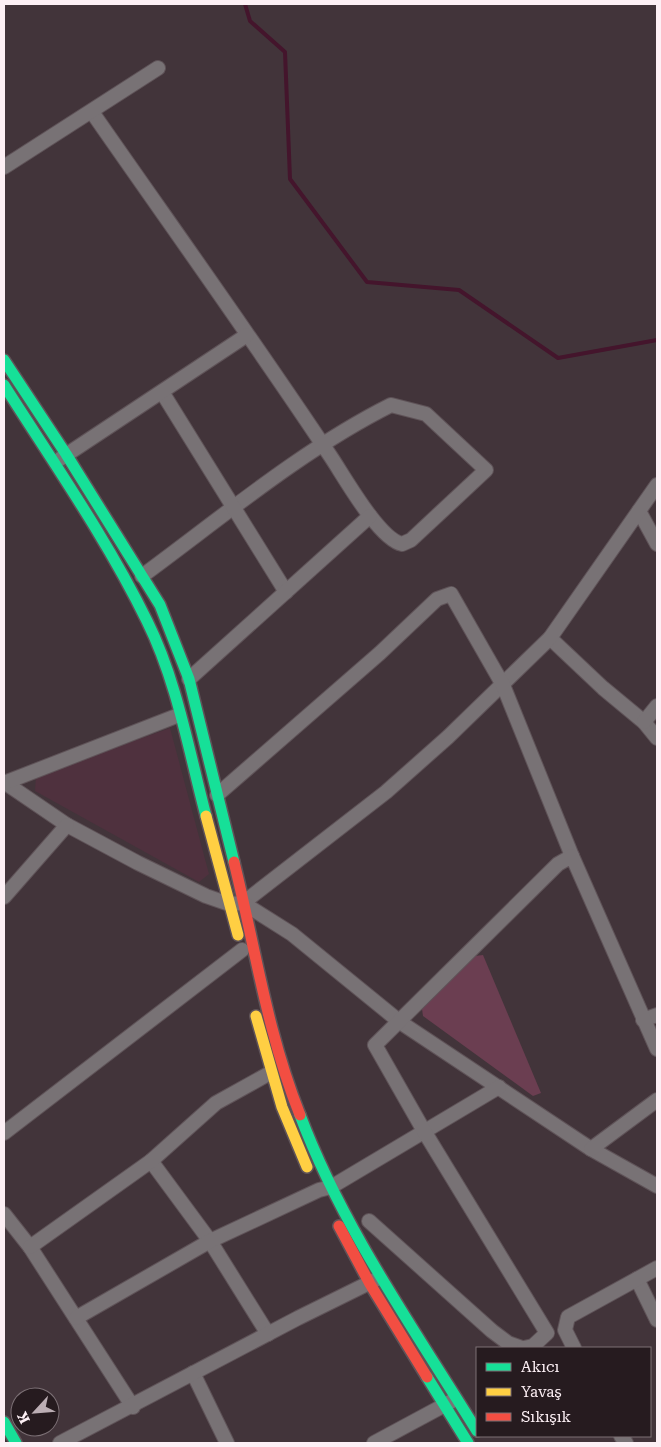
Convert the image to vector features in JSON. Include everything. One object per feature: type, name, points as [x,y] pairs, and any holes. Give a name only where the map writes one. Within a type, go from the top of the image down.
[{"type":"main road","points":[[4,360],[66,454],[160,605],[189,679],[217,794],[242,950],[270,1072],[285,1116],[370,1284],[451,1401],[476,1430]]},
{"type":"main road","points":[[4,385],[112,557],[148,622],[171,683],[260,982],[288,1086],[316,1158],[319,1183],[382,1276],[451,1401],[468,1443]]},
{"type":"main road","points":[[4,1422],[16,1443]]},
{"type":"street","points":[[4,168],[158,68]]},
{"type":"street","points":[[92,112],[323,445],[370,516],[390,539],[402,544],[411,540],[486,470],[426,414],[391,405],[323,445],[142,576]]},
{"type":"street","points":[[54,464],[66,454],[247,335]]},
{"type":"street","points":[[162,392],[286,592]]},
{"type":"street","points":[[236,904],[386,792],[503,685],[550,638],[657,485]]},
{"type":"street","points":[[639,511],[657,544]]},
{"type":"street","points":[[189,679],[370,516]]},
{"type":"street","points":[[217,794],[380,653],[437,599],[451,594],[503,685],[572,856],[657,1049]]},
{"type":"street","points":[[550,638],[644,722],[657,738]]},
{"type":"street","points":[[644,722],[657,706]]},
{"type":"street","points":[[4,782],[179,715]]},
{"type":"street","points":[[4,782],[67,825],[206,896],[236,904],[292,934],[400,1022],[592,1149],[657,1186]]},
{"type":"street","points":[[4,897],[67,825]]},
{"type":"street","points":[[547,1332],[424,1131],[375,1045],[558,864],[572,856]]},
{"type":"street","points":[[4,1133],[242,950]]},
{"type":"street","points":[[643,1020],[657,1014]]},
{"type":"street","points":[[30,1247],[151,1161],[216,1103],[270,1072]]},
{"type":"street","points":[[76,1318],[210,1241],[319,1183],[424,1131],[499,1087]]},
{"type":"street","points":[[592,1149],[657,1100]]},
{"type":"street","points":[[151,1161],[210,1241],[268,1334]]},
{"type":"street","points":[[4,1214],[30,1247],[133,1407]]},
{"type":"street","points":[[368,1221],[492,1331],[508,1343],[520,1347]]},
{"type":"street","points":[[574,1347],[565,1330],[568,1317],[657,1268]]},
{"type":"street","points":[[60,1443],[133,1407],[193,1373],[370,1284],[382,1276]]},
{"type":"street","points":[[637,1279],[657,1320]]},
{"type":"street","points":[[528,1347],[533,1346],[547,1332],[565,1330]]},
{"type":"street","points":[[193,1373],[227,1443]]},
{"type":"street","points":[[374,1443],[451,1401]]},
{"type":"shaded area","points":[[170,728],[209,874],[199,882],[35,791],[36,776]]},
{"type":"shaded area","points":[[483,955],[541,1093],[533,1096],[423,1016],[422,1009],[475,956]]},
{"type":"waterway","points":[[245,4],[250,21],[285,52],[290,179],[367,282],[459,290],[558,358],[657,340]]},
{"type":"traffic: fast","points":[[4,360],[66,454],[160,605],[189,679],[234,862]]},
{"type":"traffic: fast","points":[[4,385],[115,560],[147,621],[174,692],[206,816]]},
{"type":"traffic: fast","points":[[300,1115],[317,1157],[358,1237],[404,1316],[476,1429]]},
{"type":"traffic: fast","points":[[427,1377],[468,1443]]},
{"type":"traffic: fast","points":[[4,1422],[16,1443]]},
{"type":"traffic: slow","points":[[206,816],[238,935]]},
{"type":"traffic: slow","points":[[256,1016],[282,1107],[307,1167]]},
{"type":"traffic: jam","points":[[234,862],[270,1021],[300,1115]]},
{"type":"traffic: jam","points":[[339,1226],[370,1284],[427,1377]]}]
